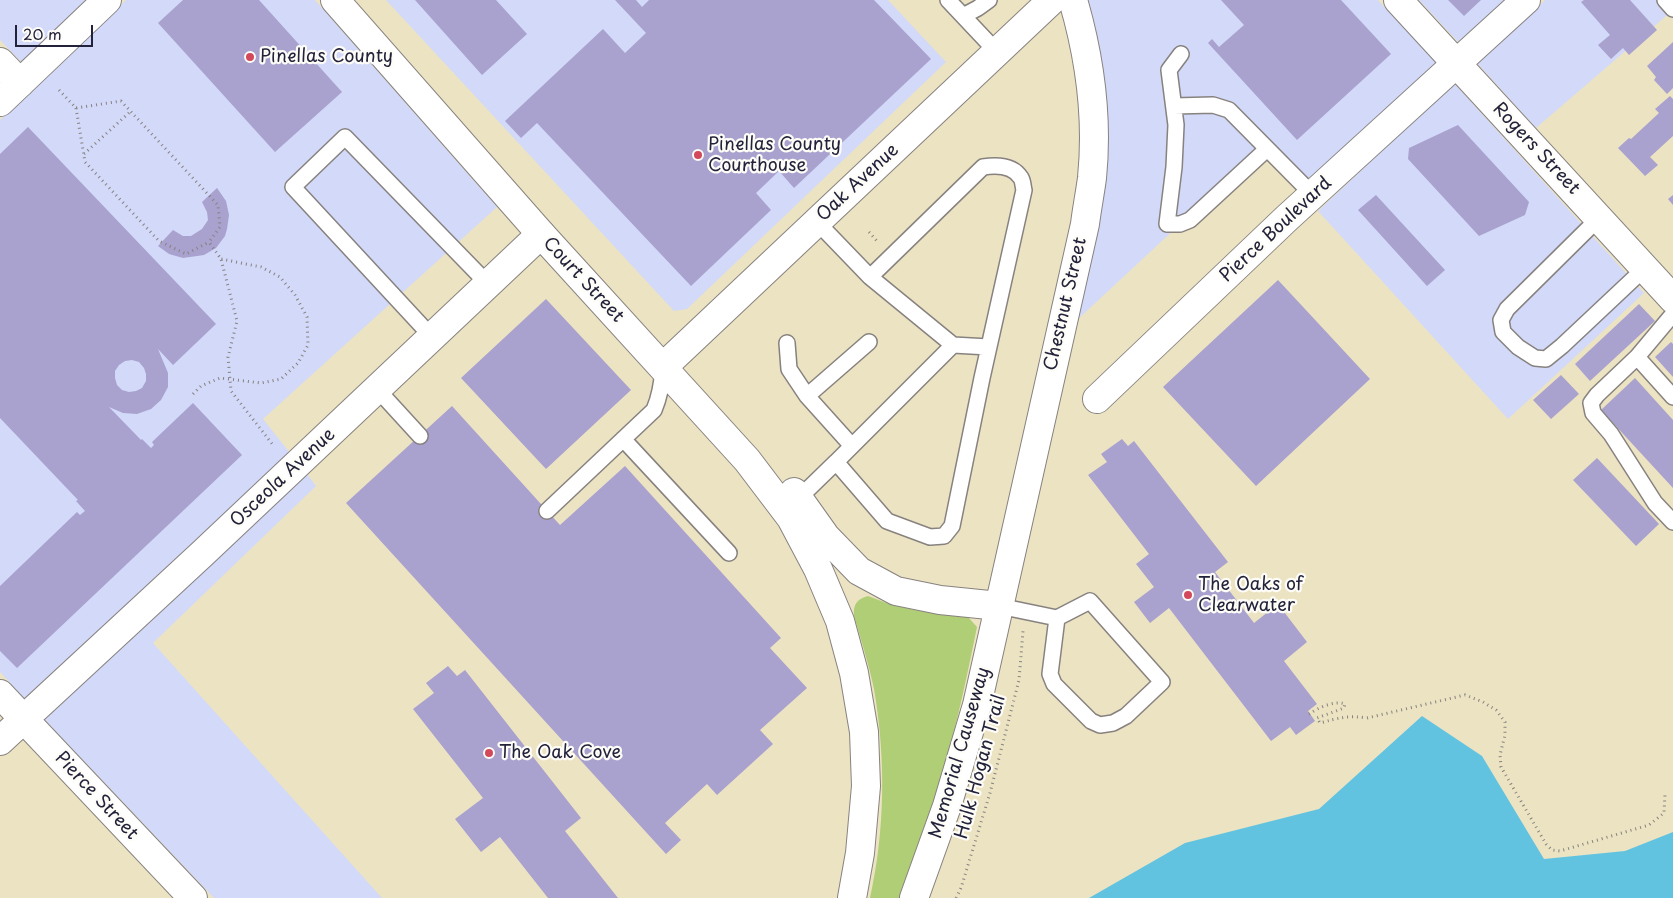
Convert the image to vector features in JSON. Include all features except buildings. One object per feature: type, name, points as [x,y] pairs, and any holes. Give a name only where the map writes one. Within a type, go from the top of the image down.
[{"type":"street","points":[[0,102],[107,0]]},
{"type":"street","name":"Court Street","points":[[335,0],[541,234],[747,460],[791,518],[818,569],[840,621],[854,673],[864,732],[866,786],[860,853],[852,898]]},
{"type":"street","name":"Oak Avenue","points":[[663,366],[1052,0]]},
{"type":"street","name":"Chestnut Street","points":[[999,606],[1085,224],[1092,177],[1093,130],[1091,87],[1082,36],[1073,0]]},
{"type":"street","name":"Rogers Street","points":[[1398,0],[1673,299]]},
{"type":"street","name":"Pierce Boulevard","points":[[1097,399],[1313,195],[1526,0]]},
{"type":"street","points":[[0,62],[20,83]]},
{"type":"street","name":"Osceola Avenue","points":[[0,741],[196,560],[541,234]]},
{"type":"street","points":[[663,366],[714,397],[760,447],[826,537],[859,571],[896,591],[940,600],[999,606]]},
{"type":"street","name":"Memorial Causeway","points":[[914,898],[947,806],[974,714],[999,606]]},
{"type":"street","name":"Pierce Street","points":[[0,694],[193,898]]},
{"type":"lane","points":[[948,0],[997,52]]},
{"type":"lane","points":[[963,16],[989,0]]},
{"type":"lane","points":[[1665,0],[1673,9]]},
{"type":"lane","points":[[1181,54],[1169,70],[1176,125],[1174,167],[1167,224],[1180,224],[1190,220],[1267,149]]},
{"type":"lane","points":[[1174,106],[1213,105],[1229,110],[1313,195]]},
{"type":"lane","points":[[432,337],[293,187],[345,137],[488,284]]},
{"type":"lane","points":[[836,462],[887,521],[930,536],[944,536],[952,526],[1024,190],[1021,178],[1012,170],[998,165],[983,167],[870,277]]},
{"type":"lane","points":[[1599,218],[1507,309],[1501,320],[1503,332],[1518,347],[1534,358],[1546,359],[1645,268]]},
{"type":"lane","points":[[817,222],[870,277],[953,346],[989,347]]},
{"type":"lane","points":[[1673,314],[1637,357],[1597,395],[1592,404],[1593,413],[1611,434],[1655,503],[1673,522]]},
{"type":"lane","points":[[807,396],[869,342]]},
{"type":"lane","points":[[787,343],[789,369],[807,396],[852,446]]},
{"type":"lane","points":[[799,498],[953,346]]},
{"type":"lane","points":[[1637,357],[1673,397]]},
{"type":"lane","points":[[548,510],[654,410],[660,398],[663,366]]},
{"type":"lane","points":[[377,389],[420,436]]},
{"type":"lane","points":[[623,439],[728,553]]},
{"type":"lane","points":[[999,606],[1057,618],[1090,601],[1162,682],[1126,716],[1113,723],[1100,726],[1091,721],[1054,684],[1050,674],[1057,618]]},
{"type":"path","points":[[59,90],[76,108],[85,162],[158,241],[186,254],[209,242],[220,227],[218,205],[121,100],[76,108]]},
{"type":"path","points":[[84,155],[131,111]]},
{"type":"path","points":[[209,242],[221,259],[237,321],[228,358],[231,391],[273,445]]},
{"type":"path","points":[[193,394],[201,386],[220,378],[261,383],[281,379],[298,363],[308,345],[307,317],[295,294],[280,277],[262,267],[221,259]]},
{"type":"path","name":"Hulk Hogan Trail","points":[[956,898],[961,888],[990,793],[1019,680],[1025,612]]},
{"type":"path","points":[[1309,714],[1317,708],[1340,702],[1345,704],[1344,708],[1317,718],[1320,723],[1345,716],[1367,718],[1465,695],[1483,702],[1496,710],[1505,722],[1505,735],[1500,755],[1501,767],[1546,844],[1552,850],[1560,851],[1649,825],[1664,813],[1665,794]]},
{"type":"shaded area","points":[[0,0],[87,0],[22,63],[0,40]]},
{"type":"shaded area","points":[[126,0],[315,0],[497,207],[263,419],[290,453],[25,699],[0,672],[0,120]]},
{"type":"shaded area","name":"Pinellas County Courthouse","points":[[386,0],[888,0],[946,62],[687,309],[674,311]]},
{"type":"shaded area","points":[[1088,0],[1378,0],[1437,64],[1303,186],[1264,146],[1077,320],[1099,224],[1106,178],[1107,128],[1105,83]]},
{"type":"shaded area","points":[[1419,0],[1506,0],[1459,43]]},
{"type":"shaded area","points":[[1545,0],[1673,0],[1673,10],[1536,128],[1477,63]]},
{"type":"shaded area","points":[[1454,83],[1644,293],[1508,419],[1318,211]]},
{"type":"shaded area","points":[[307,474],[316,486],[153,643],[382,898],[214,898],[44,719]]},
{"type":"green space","points":[[868,596],[892,605],[915,610],[968,617],[977,627],[962,700],[948,754],[901,898],[870,898],[879,847],[881,821],[881,741],[874,689],[854,616],[856,603]]},
{"type":"water","points":[[1422,716],[1482,756],[1544,859],[1625,851],[1673,832],[1673,898],[1089,898],[1185,843],[1319,809]]},
{"type":"place","name":"Pinellas County","points":[[250,57]]},
{"type":"place","name":"Pinellas County Courthouse","points":[[698,155]]},
{"type":"place","name":"The Oaks of Clearwater","points":[[1188,595]]},
{"type":"place","name":"The Oak Cove","points":[[489,753]]}]
